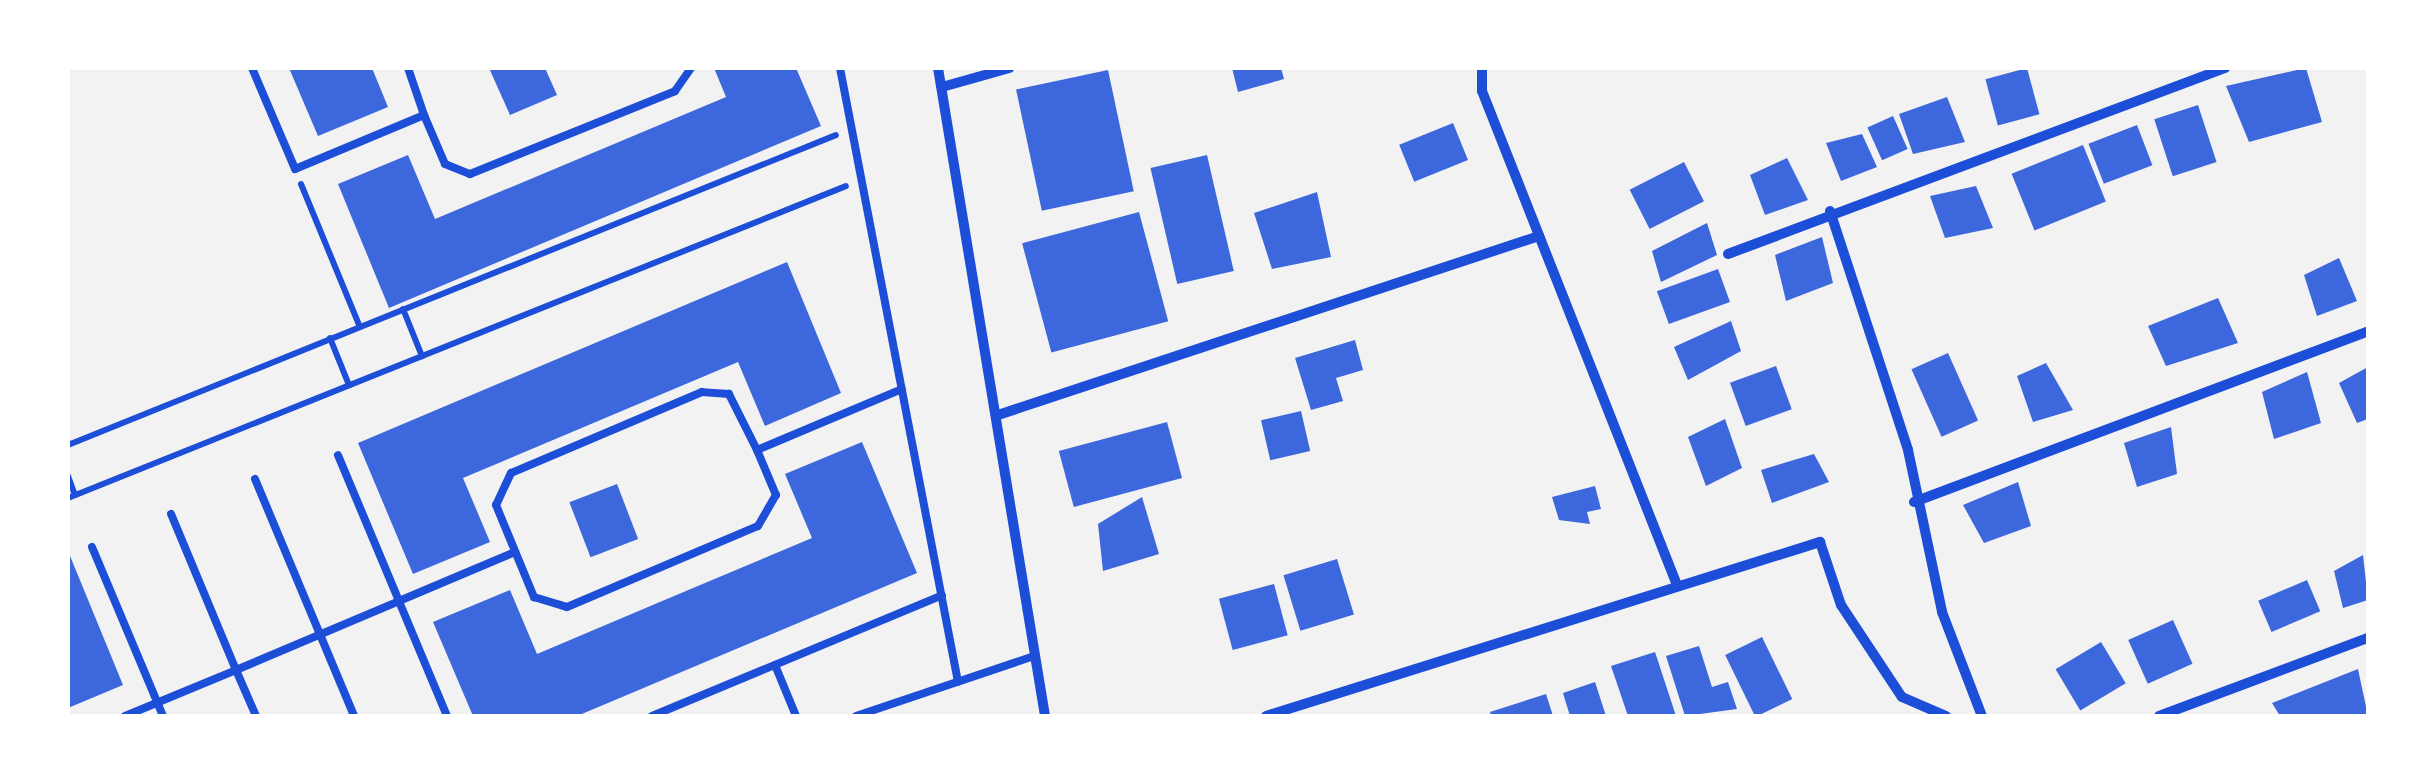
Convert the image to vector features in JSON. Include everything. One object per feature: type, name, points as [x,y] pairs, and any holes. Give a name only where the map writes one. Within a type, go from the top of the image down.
[{"type":"street","points":[[938,68],[1045,716]]},
{"type":"street","points":[[942,87],[1009,68]]},
{"type":"street","points":[[1482,68],[1482,91],[1677,585]]},
{"type":"street","points":[[1728,254],[1830,211],[2225,68]]},
{"type":"street","points":[[1830,211],[1908,450],[1914,502],[1942,612],[1982,716]]},
{"type":"street","points":[[998,415],[1539,236]]},
{"type":"street","points":[[1914,502],[2368,332]]},
{"type":"street","points":[[1266,716],[1820,542],[1841,605],[1902,697],[1946,716]]},
{"type":"street","points":[[2159,716],[2368,638]]},
{"type":"lane","points":[[252,68],[295,170],[424,115]]},
{"type":"lane","points":[[408,68],[445,164],[485,171],[675,92],[691,68]]},
{"type":"lane","points":[[840,68],[958,682]]},
{"type":"lane","points":[[757,450],[902,389]]},
{"type":"lane","points":[[702,392],[730,394],[757,450],[776,495],[770,518],[567,607],[534,597],[496,505],[501,481],[702,392]]},
{"type":"lane","points":[[338,455],[447,716]]},
{"type":"lane","points":[[255,479],[354,716]]},
{"type":"lane","points":[[171,514],[256,716]]},
{"type":"lane","points":[[92,547],[163,716]]},
{"type":"lane","points":[[124,716],[515,552]]},
{"type":"lane","points":[[652,716],[942,595]]},
{"type":"lane","points":[[856,716],[1034,656]]},
{"type":"lane","points":[[774,665],[796,716]]},
{"type":"path","points":[[68,445],[852,129]]},
{"type":"path","points":[[295,170],[360,326]]},
{"type":"path","points":[[68,476],[71,497],[862,179]]},
{"type":"path","points":[[402,309],[422,356]]},
{"type":"path","points":[[330,338],[348,386]]},
{"type":"building","points":[[289,68],[372,68],[388,107],[318,136]]},
{"type":"building","points":[[489,68],[545,68],[557,95],[510,115]]},
{"type":"building","points":[[714,68],[796,68],[821,126],[389,308],[338,184],[408,155],[435,219],[726,97]]},
{"type":"building","points":[[1232,68],[1281,68],[1284,79],[1238,92]]},
{"type":"building","points":[[2027,68],[2039,114],[1998,125],[1985,79]]},
{"type":"building","points":[[2306,68],[2322,122],[2249,142],[2226,86]]},
{"type":"building","points":[[1108,70],[1134,191],[1042,211],[1016,90]]},
{"type":"building","points":[[1947,97],[1965,142],[1913,154],[1899,114]]},
{"type":"building","points":[[2198,105],[2217,162],[2173,176],[2154,119]]},
{"type":"building","points":[[1893,116],[1908,149],[1882,160],[1867,127]]},
{"type":"building","points":[[1453,123],[1468,160],[1414,182],[1399,145]]},
{"type":"building","points":[[2137,125],[2152,165],[2104,184],[2088,144]]},
{"type":"building","points":[[1862,134],[1877,167],[1841,181],[1826,143]]},
{"type":"building","points":[[2083,145],[2106,202],[2034,230],[2012,174]]},
{"type":"building","points":[[1207,155],[1234,271],[1177,284],[1150,168]]},
{"type":"building","points":[[1787,158],[1808,200],[1765,215],[1750,175]]},
{"type":"building","points":[[1684,162],[1704,201],[1650,229],[1630,190]]},
{"type":"building","points":[[1976,186],[1993,228],[1945,238],[1930,196]]},
{"type":"building","points":[[1317,192],[1331,257],[1272,269],[1254,213]]},
{"type":"building","points":[[1139,212],[1168,321],[1051,352],[1022,243]]},
{"type":"building","points":[[1707,223],[1717,255],[1661,282],[1652,251]]},
{"type":"building","points":[[1822,237],[1833,283],[1786,301],[1775,255]]},
{"type":"building","points":[[2339,258],[2357,301],[2317,316],[2304,275]]},
{"type":"building","points":[[787,262],[841,393],[765,426],[738,362],[463,478],[490,542],[413,574],[358,443]]},
{"type":"building","points":[[1718,269],[1730,302],[1669,324],[1657,291]]},
{"type":"building","points":[[2218,298],[2238,343],[2166,366],[2148,326]]},
{"type":"building","points":[[1731,321],[1741,351],[1688,380],[1674,347]]},
{"type":"building","points":[[1355,340],[1363,370],[1336,378],[1343,401],[1311,410],[1295,358]]},
{"type":"building","points":[[1948,353],[1978,421],[1942,437],[1911,369]]},
{"type":"building","points":[[2046,363],[2073,410],[2033,422],[2017,376]]},
{"type":"building","points":[[1776,366],[1792,409],[1746,426],[1730,383]]},
{"type":"building","points":[[2368,367],[2368,419],[2357,423],[2339,383]]},
{"type":"building","points":[[2307,372],[2321,423],[2274,439],[2262,392]]},
{"type":"building","points":[[1301,411],[1310,451],[1270,460],[1261,420]]},
{"type":"building","points":[[1725,419],[1742,468],[1706,486],[1688,437]]},
{"type":"building","points":[[1167,422],[1182,478],[1074,507],[1059,451]]},
{"type":"building","points":[[2171,427],[2177,474],[2137,487],[2124,443]]},
{"type":"building","points":[[862,442],[917,573],[577,716],[473,716],[433,622],[510,590],[537,654],[812,538],[785,474]]},
{"type":"building","points":[[1814,454],[1829,482],[1772,503],[1761,470]]},
{"type":"building","points":[[2018,482],[2031,526],[1984,543],[1963,505]]},
{"type":"building","points":[[617,484],[638,539],[591,557],[569,502]]},
{"type":"building","points":[[1595,486],[1601,509],[1587,512],[1590,524],[1559,520],[1552,497]]},
{"type":"building","points":[[1142,497],[1159,554],[1103,571],[1098,524]]},
{"type":"building","points":[[68,551],[123,685],[68,708]]},
{"type":"building","points":[[2363,555],[2368,600],[2343,608],[2334,571]]},
{"type":"building","points":[[1337,559],[1354,614],[1300,631],[1283,575]]},
{"type":"building","points":[[2307,580],[2320,611],[2271,632],[2258,601]]},
{"type":"building","points":[[1274,584],[1288,635],[1233,650],[1219,599]]},
{"type":"building","points":[[2173,620],[2193,664],[2148,684],[2128,640]]},
{"type":"building","points":[[1762,637],[1792,699],[1755,716],[1725,655]]},
{"type":"building","points":[[2101,642],[2126,683],[2080,710],[2056,669]]},
{"type":"building","points":[[1699,646],[1712,687],[1728,682],[1737,709],[1685,716],[1666,656]]},
{"type":"building","points":[[1655,652],[1676,716],[1628,716],[1611,666]]},
{"type":"building","points":[[2358,669],[2368,716],[2280,716],[2272,703]]},
{"type":"building","points":[[1595,682],[1606,716],[1570,716],[1563,693]]},
{"type":"building","points":[[1546,694],[1553,716],[1491,716],[1490,712]]}]
